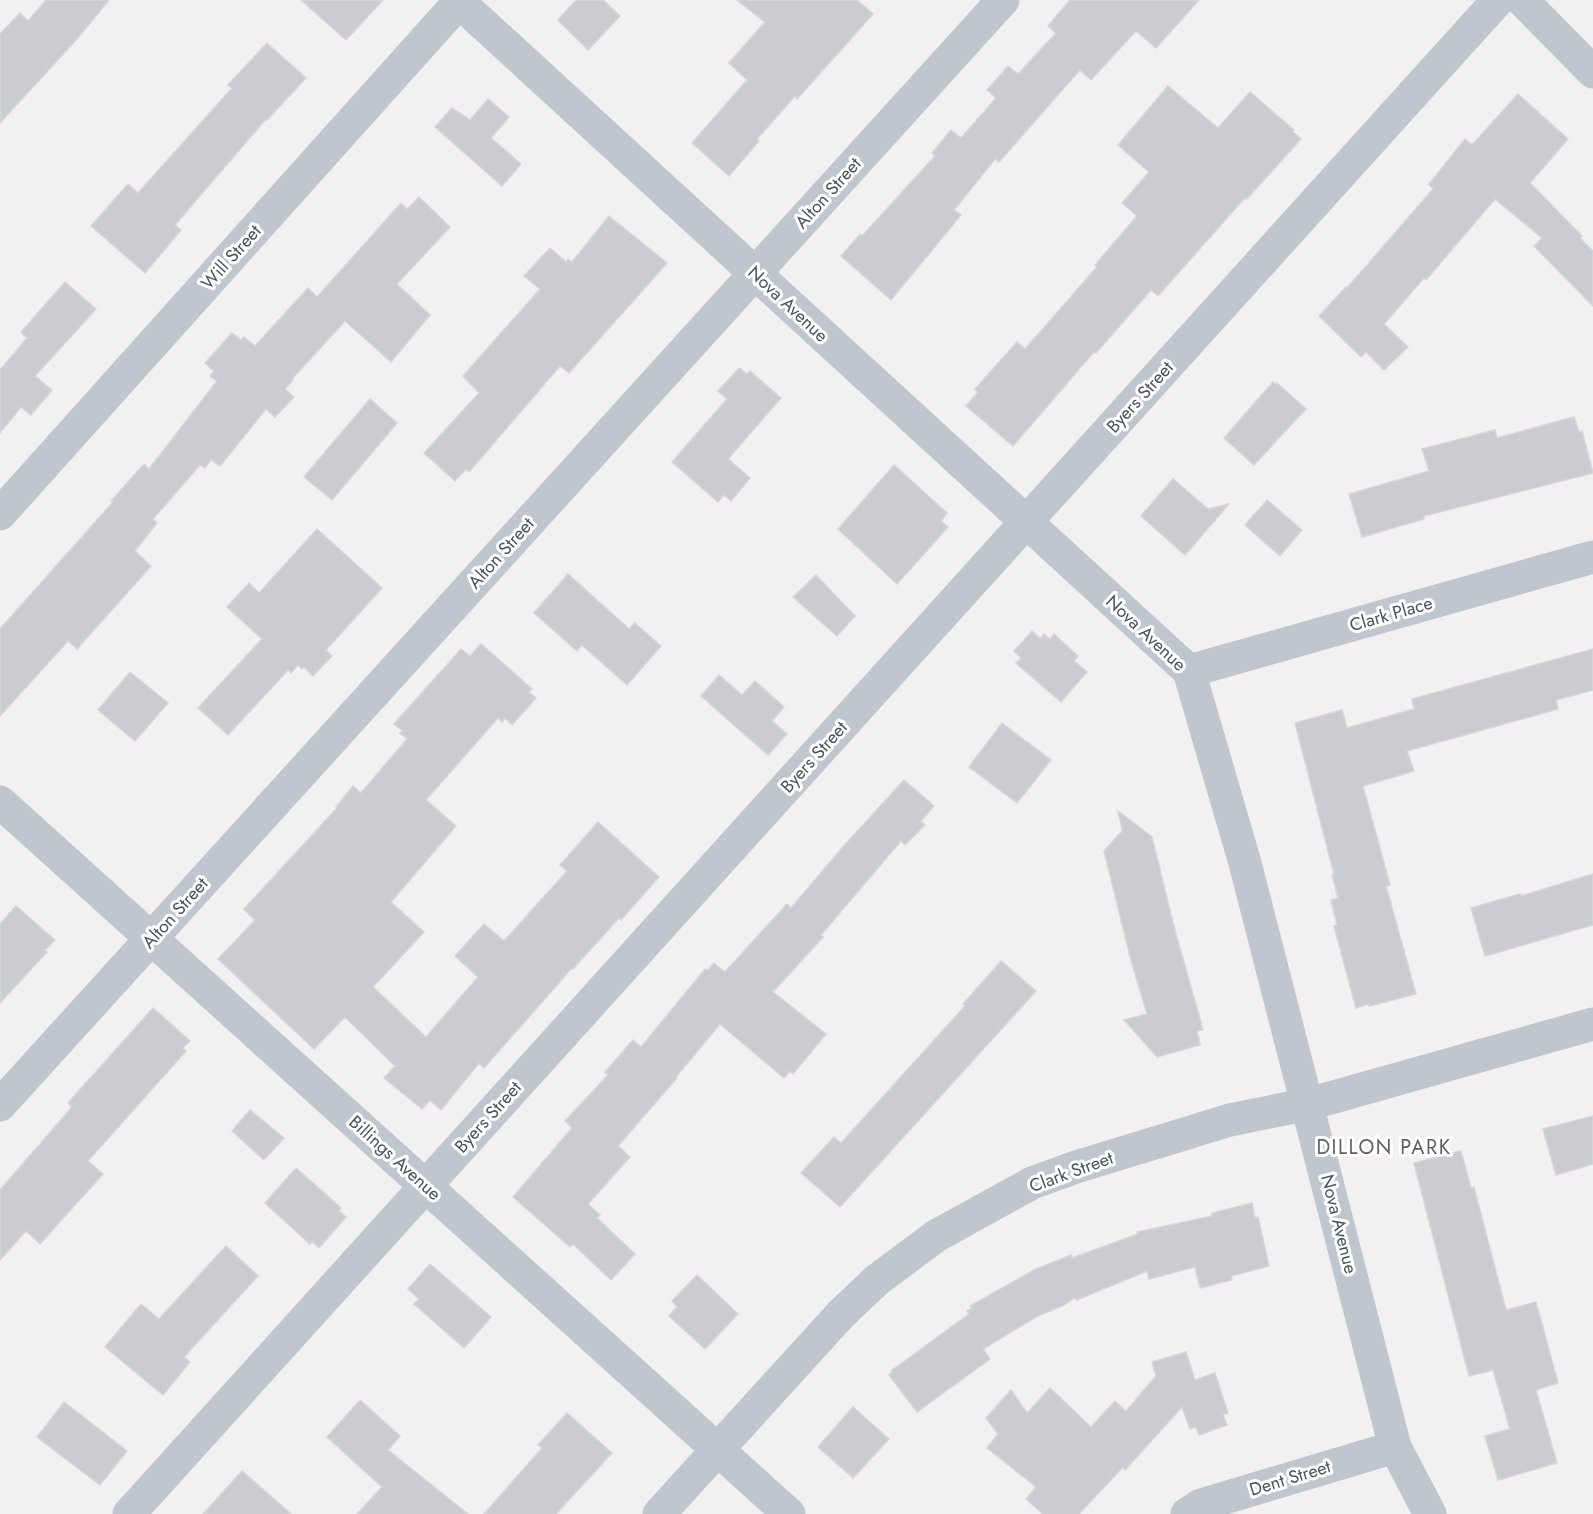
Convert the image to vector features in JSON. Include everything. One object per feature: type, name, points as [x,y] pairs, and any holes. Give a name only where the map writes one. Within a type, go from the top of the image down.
[{"type":"street","name":"Alton Street","points":[[0,1105],[1003,0]]},
{"type":"street","name":"Byers Street","points":[[129,1514],[1498,0]]},
{"type":"street","points":[[1522,0],[1593,72]]},
{"type":"street","name":"Nova Avenue","points":[[459,1],[1188,671],[1245,863],[1309,1104],[1395,1447],[1430,1514]]},
{"type":"street","name":"Will Street","points":[[0,514],[459,1]]},
{"type":"street","name":"Clark Place","points":[[1188,671],[1593,557]]},
{"type":"street","name":"Billings Avenue","points":[[0,802],[789,1514]]},
{"type":"street","name":"Clark Street","points":[[659,1514],[841,1314],[878,1280],[936,1236],[1032,1183],[1076,1167],[1230,1120],[1309,1104],[1593,1024]]},
{"type":"street","name":"Dent Street","points":[[1187,1514],[1201,1505],[1395,1447]]},
{"type":"building","points":[[46,0],[109,0],[77,39],[0,123],[0,34],[20,13],[28,21]]},
{"type":"building","points":[[301,0],[383,0],[346,40]]},
{"type":"building","points":[[576,0],[603,0],[620,16],[588,50],[558,20]]},
{"type":"building","points":[[737,0],[857,0],[873,14],[797,99],[795,96],[757,139],[759,141],[729,176],[692,143],[747,80],[729,63],[765,22]]},
{"type":"building","points":[[1070,0],[1199,0],[1156,48],[1136,31],[1091,80],[1080,70],[999,162],[995,159],[954,210],[961,215],[891,300],[841,256],[935,156],[932,153],[951,130],[961,138],[996,98],[987,90],[1008,66],[1018,74],[1056,33],[1048,26]]},
{"type":"building","points":[[267,43],[306,78],[266,119],[175,225],[181,230],[145,273],[91,226],[128,184],[138,193],[232,88],[228,85]]},
{"type":"building","points":[[1168,86],[1218,128],[1250,92],[1294,130],[1292,131],[1301,139],[1247,199],[1242,201],[1158,296],[1151,290],[1013,446],[966,406],[978,392],[975,389],[1017,342],[1025,349],[1097,267],[1095,265],[1137,216],[1122,203],[1149,172],[1118,145]]},
{"type":"building","points":[[1518,94],[1568,139],[1530,183],[1582,236],[1580,238],[1593,251],[1593,306],[1534,246],[1542,238],[1495,199],[1426,280],[1424,278],[1384,324],[1408,347],[1384,370],[1366,352],[1361,357],[1319,316],[1347,288],[1433,189],[1429,184],[1465,139],[1472,145]]},
{"type":"building","points":[[488,99],[509,117],[491,138],[521,164],[502,186],[435,127],[452,108],[470,120]]},
{"type":"building","points":[[419,197],[450,227],[397,284],[430,315],[391,362],[345,321],[292,379],[285,389],[294,397],[275,417],[266,409],[220,466],[211,460],[205,468],[200,465],[153,519],[157,523],[135,551],[151,566],[77,649],[68,641],[0,716],[0,629],[144,464],[149,469],[217,381],[210,376],[214,371],[205,363],[232,333],[241,340],[244,337],[255,346],[308,288],[317,297],[401,203],[407,209]]},
{"type":"building","points":[[609,216],[667,263],[569,373],[560,366],[469,472],[466,469],[455,481],[424,453],[479,393],[463,376],[540,289],[524,276],[550,248],[566,262],[568,259],[572,262]]},
{"type":"building","points":[[65,282],[96,309],[35,376],[52,390],[31,415],[21,407],[0,433],[0,370],[27,338],[21,332]]},
{"type":"building","points":[[739,368],[747,374],[750,371],[781,398],[728,459],[750,478],[731,501],[724,495],[718,502],[672,462],[727,399],[718,391]]},
{"type":"building","points":[[1273,382],[1306,409],[1254,465],[1224,438]]},
{"type":"building","points":[[370,399],[397,423],[332,500],[304,477]]},
{"type":"building","points":[[1574,417],[1579,432],[1582,431],[1593,473],[1424,516],[1424,519],[1362,537],[1349,494],[1429,471],[1422,449],[1495,430],[1497,438]]},
{"type":"building","points":[[894,465],[947,513],[941,521],[948,527],[897,584],[838,529]]},
{"type":"building","points":[[1173,479],[1208,509],[1229,504],[1185,555],[1141,516]]},
{"type":"building","points":[[1267,500],[1302,530],[1280,556],[1245,525]]},
{"type":"building","points":[[317,529],[382,588],[326,650],[332,656],[313,676],[304,667],[302,669],[298,665],[291,673],[288,670],[228,735],[198,708],[262,639],[227,607],[249,583],[259,593]]},
{"type":"building","points":[[568,574],[629,629],[635,623],[661,646],[627,685],[582,645],[577,651],[534,613]]},
{"type":"building","points":[[816,575],[855,616],[837,636],[793,597]]},
{"type":"building","points":[[1032,631],[1040,639],[1044,634],[1050,639],[1054,634],[1078,656],[1074,661],[1087,672],[1061,702],[1016,663],[1021,658],[1014,651]]},
{"type":"building","points":[[481,644],[532,689],[529,692],[536,698],[512,725],[505,718],[502,722],[498,718],[426,800],[456,826],[391,902],[424,932],[373,987],[426,1037],[478,977],[455,956],[484,924],[504,941],[567,871],[560,865],[598,822],[659,877],[621,920],[619,918],[572,968],[484,1068],[479,1063],[441,1110],[430,1100],[422,1109],[384,1078],[395,1066],[345,1017],[314,1049],[218,959],[255,920],[244,909],[337,808],[353,786],[361,793],[407,739],[400,733],[403,731],[394,724],[461,649],[470,656]]},
{"type":"building","points":[[1593,649],[1593,690],[1556,700],[1558,709],[1407,751],[1414,771],[1363,786],[1390,885],[1386,886],[1416,994],[1356,1008],[1334,926],[1337,925],[1331,900],[1338,898],[1332,875],[1334,874],[1295,723],[1342,710],[1347,728],[1414,709],[1412,699]]},
{"type":"building","points":[[130,672],[168,703],[135,741],[98,710]]},
{"type":"building","points":[[719,675],[742,695],[755,681],[784,707],[772,721],[787,734],[768,755],[701,696]]},
{"type":"building","points":[[1002,723],[1051,760],[1017,803],[969,767]]},
{"type":"building","points":[[904,780],[934,806],[921,821],[925,825],[905,845],[901,841],[821,935],[823,937],[773,992],[826,1034],[793,1074],[790,1071],[784,1078],[720,1024],[618,1146],[630,1157],[588,1204],[600,1215],[597,1218],[635,1254],[611,1280],[573,1244],[570,1247],[513,1197],[572,1128],[565,1121],[608,1075],[605,1072],[633,1040],[641,1047],[705,969],[708,970],[714,963],[725,972],[787,904],[791,908]]},
{"type":"building","points":[[1118,811],[1152,837],[1203,1030],[1197,1031],[1200,1045],[1157,1057],[1124,1020],[1147,1014],[1104,851],[1121,832],[1123,834]]},
{"type":"building","points":[[1593,874],[1593,925],[1485,956],[1471,908],[1520,894],[1521,896]]},
{"type":"building","points":[[16,906],[55,940],[45,950],[47,952],[0,1003],[0,924]]},
{"type":"building","points":[[1001,961],[1036,991],[840,1207],[801,1173],[834,1137],[841,1143],[965,1006],[963,1004]]},
{"type":"building","points":[[153,1008],[190,1041],[183,1048],[186,1051],[88,1161],[103,1174],[40,1244],[26,1231],[0,1260],[0,1190],[72,1107],[68,1103]]},
{"type":"building","points":[[250,1110],[284,1138],[264,1160],[232,1131]]},
{"type":"building","points":[[1593,1116],[1593,1164],[1556,1175],[1543,1129]]},
{"type":"building","points":[[1461,1151],[1471,1188],[1474,1187],[1506,1310],[1536,1302],[1558,1383],[1536,1390],[1557,1463],[1498,1480],[1485,1436],[1510,1429],[1493,1370],[1469,1376],[1414,1163]]},
{"type":"building","points":[[296,1168],[341,1208],[339,1211],[346,1217],[319,1248],[312,1241],[310,1244],[265,1203]]},
{"type":"building","points":[[1252,1203],[1255,1218],[1258,1217],[1269,1266],[1231,1276],[1232,1280],[1200,1288],[1195,1267],[1149,1279],[1147,1271],[1077,1300],[1074,1298],[1036,1317],[983,1349],[990,1359],[917,1412],[889,1375],[891,1371],[969,1314],[967,1311],[972,1308],[970,1306],[1034,1270],[1071,1255],[1072,1258],[1138,1234],[1137,1232],[1212,1216],[1212,1213]]},
{"type":"building","points":[[226,1246],[258,1276],[184,1357],[190,1362],[163,1395],[105,1347],[141,1304],[159,1319]]},
{"type":"building","points":[[430,1264],[491,1317],[464,1348],[414,1304],[419,1299],[408,1289]]},
{"type":"building","points":[[697,1275],[738,1314],[705,1349],[669,1316],[677,1307],[672,1301]]},
{"type":"building","points":[[1186,1352],[1195,1380],[1215,1373],[1228,1413],[1223,1415],[1227,1425],[1199,1435],[1196,1427],[1190,1429],[1182,1407],[1125,1470],[1123,1467],[1079,1514],[1043,1514],[1026,1499],[1036,1487],[987,1448],[998,1434],[986,1418],[1011,1390],[1027,1413],[1050,1388],[1091,1427],[1115,1401],[1126,1411],[1156,1376],[1152,1362]]},
{"type":"building","points":[[360,1400],[400,1436],[388,1450],[468,1514],[357,1514],[382,1487],[327,1437]]},
{"type":"building","points":[[64,1402],[127,1451],[100,1485],[37,1437]]},
{"type":"building","points":[[853,1407],[889,1439],[853,1478],[818,1447]]},
{"type":"building","points":[[567,1413],[612,1453],[556,1514],[484,1514],[542,1448],[538,1445]]},
{"type":"building","points":[[242,1471],[291,1514],[203,1514]]},
{"type":"district","name":"DILLON PARK","points":[[1384,1147]]}]
